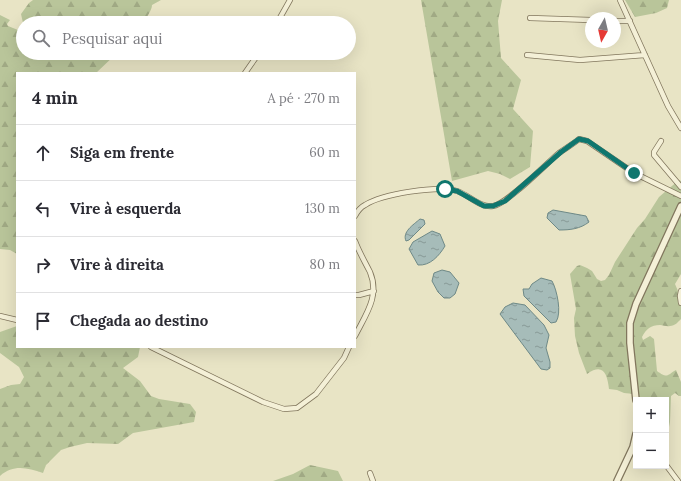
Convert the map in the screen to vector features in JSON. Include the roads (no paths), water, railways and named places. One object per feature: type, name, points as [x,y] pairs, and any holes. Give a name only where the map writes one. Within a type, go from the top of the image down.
[{"type":"street","points":[[281,16],[290,0]]},
{"type":"street","points":[[620,0],[668,106],[681,128]]},
{"type":"street","points":[[530,18],[585,20]]},
{"type":"street","points":[[621,21],[630,22]]},
{"type":"street","points":[[527,55],[580,60],[645,55]]},
{"type":"street","points":[[246,72],[254,60]]},
{"type":"street","points":[[356,215],[364,205],[383,197],[419,190],[445,189],[457,191],[484,206],[493,206],[505,201],[561,152],[579,139],[588,141],[634,173],[681,196]]},
{"type":"street","points":[[661,141],[654,152],[654,155],[681,188]]},
{"type":"street","points":[[636,397],[630,343],[630,323],[636,304],[681,206]]},
{"type":"street","points":[[356,243],[370,272],[374,291],[372,302],[356,334]]},
{"type":"street","points":[[356,295],[374,291]]},
{"type":"street","points":[[681,291],[681,303]]},
{"type":"street","points":[[0,316],[16,320]]},
{"type":"street","points":[[153,348],[263,402],[284,409],[297,408],[316,394],[344,358],[349,348]]},
{"type":"street","points":[[617,481],[633,447]]},
{"type":"street","points":[[669,469],[678,481]]},
{"type":"street","points":[[370,473],[373,481]]},
{"type":"water","points":[[553,210],[586,216],[589,222],[575,229],[559,230],[547,218],[548,213]]},
{"type":"water","points":[[420,219],[424,220],[425,224],[409,240],[406,241],[405,238],[407,232],[411,226]]},
{"type":"water","points":[[432,231],[440,234],[445,246],[434,260],[426,264],[418,265],[409,249],[413,242]]},
{"type":"water","points":[[442,270],[450,272],[459,283],[455,294],[450,298],[444,298],[438,292],[432,281],[434,273]]},
{"type":"water","points":[[541,278],[552,281],[556,290],[559,313],[556,322],[551,323],[524,296],[523,289],[529,289],[532,284]]},
{"type":"water","points":[[513,303],[525,305],[544,325],[549,335],[546,348],[550,368],[547,370],[541,369],[500,314],[505,307]]}]
